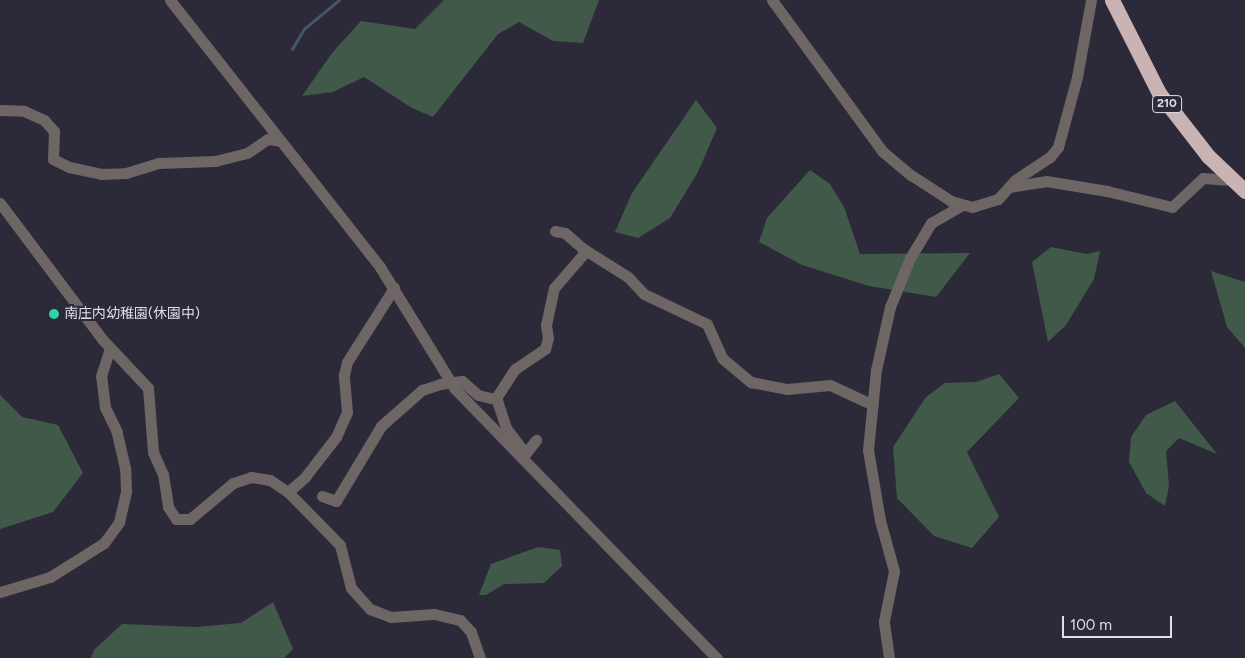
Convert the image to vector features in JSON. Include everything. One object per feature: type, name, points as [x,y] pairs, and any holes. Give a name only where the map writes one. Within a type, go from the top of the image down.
[{"type":"highway","name":"210","points":[[1112,0],[1159,93],[1199,146],[1239,182],[1245,191]]},
{"type":"street","points":[[170,0],[394,288],[447,379],[717,658]]},
{"type":"street","points":[[772,0],[882,151],[911,175],[961,206]]},
{"type":"street","points":[[889,658],[884,621],[894,571],[869,464],[868,435],[882,338],[899,280],[926,228],[961,206],[990,203],[1053,154],[1060,143],[1077,77],[1091,0]]},
{"type":"street","points":[[0,110],[24,111],[44,120],[54,131],[53,159],[70,167],[101,174],[126,173],[159,163],[215,161],[247,153],[268,139],[280,141]]},
{"type":"street","points":[[1009,187],[1046,181],[1107,191],[1172,207],[1203,178],[1239,182]]},
{"type":"street","points":[[0,203],[110,348],[149,391],[153,452],[163,474],[168,507],[176,519],[190,519],[233,484],[251,477],[270,480],[288,492],[342,548],[350,588],[370,609],[392,617],[434,614],[460,620],[471,632],[480,658]]},
{"type":"street","points":[[555,231],[565,233],[586,251],[628,277],[644,294],[707,324],[722,358],[751,382],[787,389],[830,385],[873,405]]},
{"type":"street","points":[[524,457],[506,428],[496,400],[512,371],[545,349],[548,338],[546,325],[554,288],[586,251]]},
{"type":"street","points":[[288,492],[305,477],[336,436],[348,403],[344,375],[347,362],[394,288]]},
{"type":"street","points":[[0,592],[50,577],[104,543],[119,522],[126,491],[125,468],[118,432],[105,407],[101,376],[110,348]]},
{"type":"street","points":[[322,496],[336,500],[381,426],[422,390],[462,380],[478,395],[496,400]]},
{"type":"street","points":[[524,457],[536,440]]},
{"type":"green space","points":[[444,0],[599,0],[583,43],[553,41],[519,22],[498,34],[433,117],[412,108],[364,77],[333,92],[302,96],[332,53],[361,21],[415,29]]},
{"type":"green space","points":[[696,100],[717,128],[698,172],[670,218],[638,238],[615,232],[632,193]]},
{"type":"green space","points":[[810,170],[830,184],[844,207],[860,254],[970,253],[936,297],[869,286],[802,265],[759,242],[767,218]]},
{"type":"green space","points":[[1051,247],[1087,254],[1100,251],[1094,279],[1066,325],[1048,342],[1032,262]]},
{"type":"green space","points":[[1211,271],[1245,282],[1245,348],[1227,327]]},
{"type":"green space","points":[[999,374],[1019,398],[967,452],[999,517],[972,548],[934,536],[897,498],[893,447],[926,397],[945,383],[976,382]]},
{"type":"green space","points":[[0,395],[22,417],[58,425],[83,473],[53,512],[0,529]]},
{"type":"green space","points":[[1175,401],[1217,454],[1179,438],[1166,451],[1169,486],[1165,506],[1146,493],[1129,462],[1131,437],[1146,415]]},
{"type":"green space","points":[[538,547],[560,550],[562,566],[544,583],[504,584],[486,595],[479,595],[491,564]]},
{"type":"green space","points":[[273,602],[293,649],[284,658],[91,658],[94,650],[122,624],[195,627],[241,623]]},
{"type":"waterway","points":[[292,49],[304,29],[339,0]]},
{"type":"place","name":"南庄内幼稚園(休園中)","points":[[54,314]]}]
